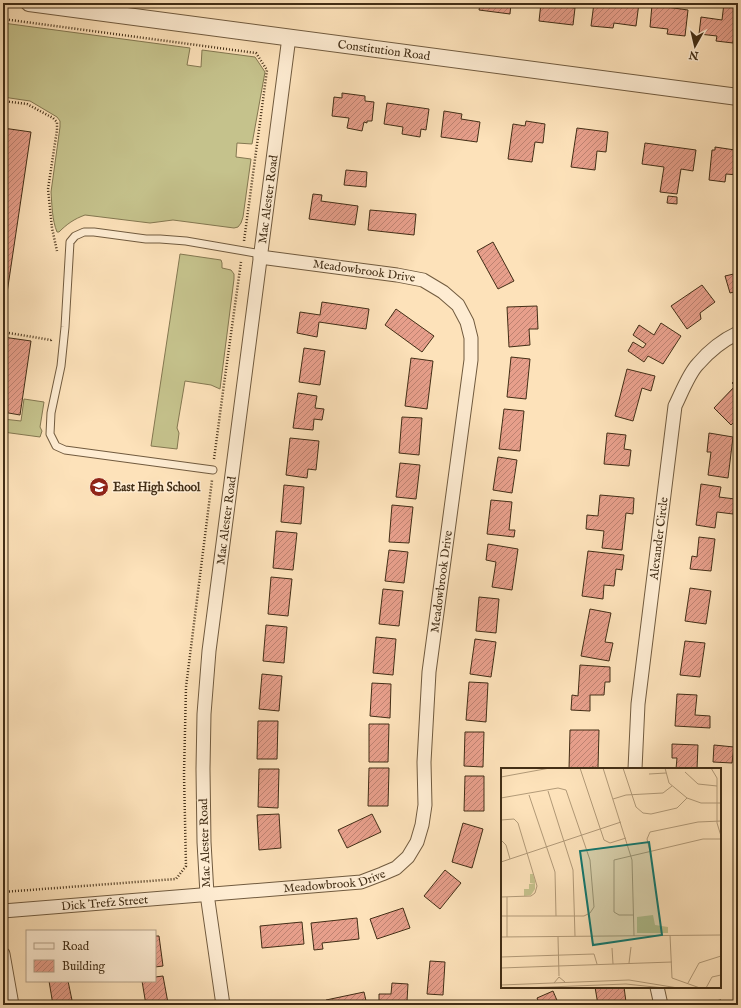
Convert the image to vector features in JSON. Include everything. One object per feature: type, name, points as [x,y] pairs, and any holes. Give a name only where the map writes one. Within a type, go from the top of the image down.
[{"type":"street","name":"Constitution Road","points":[[30,3],[738,97]]},
{"type":"street","name":"Mac Alester Road","points":[[223,1005],[207,894],[204,842],[204,714],[209,652],[289,37]]},
{"type":"street","name":"Meadowbrook Drive","points":[[207,894],[361,882],[396,868],[408,857],[417,842],[422,825],[425,805],[424,762],[429,672],[471,360],[471,338],[467,322],[458,305],[443,292],[423,280],[261,255]]},
{"type":"street","name":"Alexander Circle","points":[[635,768],[638,704],[675,406],[697,364],[726,339],[738,333]]},
{"type":"street","name":"Dick Trefz Street","points":[[3,911],[207,894]]},
{"type":"street","points":[[3,954],[12,1005]]},
{"type":"street","points":[[657,988],[660,1005]]},
{"type":"lane","points":[[213,470],[65,450],[56,446],[50,434],[51,413],[61,366],[70,242],[75,236],[84,232],[94,232],[142,238],[186,241],[261,255]]},
{"type":"path","points":[[3,19],[256,53],[267,70],[224,384],[186,687],[184,774],[186,866],[176,879],[3,892]]},
{"type":"path","points":[[3,101],[27,104],[53,118],[56,122],[57,130],[48,189],[52,228],[57,247],[57,256]]},
{"type":"path","points":[[3,332],[51,340],[52,333]]},
{"type":"shaded area","points":[[3,23],[190,48],[187,65],[201,67],[202,50],[255,57],[265,72],[252,144],[237,143],[236,157],[251,159],[243,217],[238,227],[234,228],[173,220],[150,223],[85,215],[74,220],[57,232],[53,217],[51,192],[60,121],[57,117],[30,101],[3,97]]},
{"type":"shaded area","points":[[180,254],[221,260],[222,268],[231,270],[234,274],[234,279],[220,389],[211,385],[185,381],[177,428],[179,433],[177,449],[151,446]]},
{"type":"shaded area","points":[[24,399],[44,402],[40,427],[42,431],[40,437],[3,432],[3,419],[21,421]]},
{"type":"building","points":[[463,3],[511,3],[510,14],[479,10],[480,5]]},
{"type":"building","points":[[541,3],[561,3],[560,6],[575,8],[573,25],[539,21]]},
{"type":"building","points":[[594,3],[639,3],[636,26],[614,23],[613,28],[591,26]]},
{"type":"building","points":[[724,3],[738,3],[733,43],[716,41],[717,36],[699,34],[701,17],[722,20]]},
{"type":"building","points":[[652,5],[688,10],[685,36],[667,34],[668,29],[650,27]]},
{"type":"building","points":[[342,93],[365,96],[365,101],[374,102],[372,121],[367,121],[367,123],[364,122],[362,131],[347,128],[349,118],[332,116],[334,97],[342,98]]},
{"type":"building","points":[[387,103],[429,109],[426,130],[421,129],[420,137],[402,134],[403,127],[384,124]]},
{"type":"building","points":[[444,111],[462,114],[461,119],[480,122],[477,142],[441,137]]},
{"type":"building","points":[[526,121],[545,124],[543,143],[535,142],[532,162],[508,159],[513,124],[525,126]]},
{"type":"building","points":[[3,128],[31,132],[3,320]]},
{"type":"building","points":[[577,128],[608,132],[606,152],[597,151],[595,170],[571,167]]},
{"type":"building","points":[[645,143],[696,150],[693,171],[681,169],[677,194],[660,192],[664,167],[642,164]]},
{"type":"building","points":[[715,147],[735,150],[738,152],[738,175],[726,174],[725,182],[709,180],[712,150],[715,150]]},
{"type":"building","points":[[346,170],[367,172],[366,187],[344,185]]},
{"type":"building","points":[[313,194],[322,195],[321,201],[358,206],[355,225],[309,219]]},
{"type":"building","points":[[668,196],[677,197],[677,204],[667,203]]},
{"type":"building","points":[[370,210],[416,214],[414,235],[368,230]]},
{"type":"building","points":[[493,242],[514,281],[498,289],[477,251]]},
{"type":"building","points":[[738,273],[738,291],[730,293],[725,276]]},
{"type":"building","points":[[702,285],[715,302],[700,313],[701,319],[687,329],[671,306]]},
{"type":"building","points":[[322,302],[369,309],[366,329],[319,322],[317,337],[297,333],[300,312],[320,315]]},
{"type":"building","points":[[537,306],[538,329],[529,329],[530,345],[509,347],[507,307]]},
{"type":"building","points":[[396,309],[434,336],[422,352],[385,325]]},
{"type":"building","points":[[661,323],[681,336],[663,364],[648,356],[644,362],[628,351],[633,342],[643,348],[646,344],[633,335],[639,325],[654,335]]},
{"type":"building","points":[[3,337],[31,341],[20,415],[3,412]]},
{"type":"building","points":[[304,348],[325,351],[320,385],[299,382]]},
{"type":"building","points":[[511,357],[530,359],[526,399],[507,397]]},
{"type":"building","points":[[411,358],[433,361],[427,409],[405,406]]},
{"type":"building","points":[[627,369],[655,376],[651,391],[642,388],[633,421],[615,416]]},
{"type":"building","points":[[738,377],[738,418],[731,425],[714,408],[735,386],[732,383]]},
{"type":"building","points":[[298,393],[317,396],[315,408],[324,409],[322,420],[314,419],[313,430],[293,428]]},
{"type":"building","points":[[504,409],[524,411],[520,451],[499,449]]},
{"type":"building","points":[[402,417],[422,418],[419,455],[399,453]]},
{"type":"building","points":[[607,433],[626,435],[624,449],[631,450],[629,466],[604,464]]},
{"type":"building","points":[[709,433],[733,437],[728,478],[708,475],[711,452],[707,452]]},
{"type":"building","points":[[290,438],[319,441],[316,470],[308,469],[307,478],[286,475]]},
{"type":"building","points":[[498,457],[517,460],[512,493],[493,490]]},
{"type":"building","points":[[400,463],[420,465],[416,499],[396,497]]},
{"type":"building","points":[[701,484],[721,487],[719,497],[735,499],[733,514],[717,512],[715,528],[696,525]]},
{"type":"building","points":[[284,485],[304,487],[301,524],[281,522]]},
{"type":"building","points":[[600,495],[634,498],[633,514],[626,513],[622,550],[602,548],[604,531],[586,529],[587,515],[598,516]]},
{"type":"building","points":[[491,500],[512,502],[509,530],[515,530],[514,537],[487,534]]},
{"type":"building","points":[[392,505],[413,507],[409,543],[389,542]]},
{"type":"building","points":[[276,531],[297,533],[293,570],[273,568]]},
{"type":"building","points":[[699,537],[715,539],[711,571],[690,569],[692,556],[697,557]]},
{"type":"building","points":[[488,544],[518,549],[512,590],[492,587],[496,562],[486,560]]},
{"type":"building","points":[[389,550],[408,552],[404,583],[385,581]]},
{"type":"building","points":[[588,551],[624,555],[622,570],[616,569],[614,586],[604,585],[603,599],[582,596]]},
{"type":"building","points":[[271,577],[292,579],[288,616],[268,614]]},
{"type":"building","points":[[690,588],[711,591],[706,624],[685,621]]},
{"type":"building","points":[[383,589],[403,591],[399,626],[379,624]]},
{"type":"building","points":[[479,597],[499,599],[496,633],[476,631]]},
{"type":"building","points":[[590,609],[611,613],[605,642],[613,643],[609,661],[581,656]]},
{"type":"building","points":[[266,625],[287,627],[284,663],[263,661]]},
{"type":"building","points":[[376,637],[396,639],[393,675],[373,673]]},
{"type":"building","points":[[475,639],[496,642],[491,677],[470,674]]},
{"type":"building","points":[[685,641],[705,643],[700,677],[680,675]]},
{"type":"building","points":[[580,665],[610,667],[610,682],[605,682],[604,695],[590,695],[590,711],[571,710],[572,695],[578,696]]},
{"type":"building","points":[[262,674],[282,676],[279,711],[259,709]]},
{"type":"building","points":[[469,682],[488,683],[486,722],[466,720]]},
{"type":"building","points":[[372,683],[391,684],[390,718],[370,716]]},
{"type":"building","points":[[677,694],[697,695],[695,715],[710,716],[710,728],[675,726]]},
{"type":"building","points":[[258,721],[278,721],[277,759],[257,759]]},
{"type":"building","points":[[369,724],[389,724],[388,762],[369,762]]},
{"type":"building","points":[[570,730],[599,730],[598,768],[569,768]]},
{"type":"building","points":[[465,732],[484,732],[483,767],[464,766]]},
{"type":"building","points":[[672,744],[698,745],[697,768],[676,768],[677,758],[672,758]]},
{"type":"building","points":[[714,745],[734,747],[732,763],[713,762]]},
{"type":"building","points":[[369,768],[389,768],[388,806],[368,806]]},
{"type":"building","points":[[259,769],[279,769],[278,808],[258,807]]},
{"type":"building","points":[[465,776],[484,776],[484,811],[464,811]]},
{"type":"building","points":[[279,814],[281,848],[259,850],[257,815]]},
{"type":"building","points":[[372,814],[381,832],[347,848],[338,830]]},
{"type":"building","points":[[463,823],[483,829],[472,868],[452,862]]},
{"type":"building","points":[[445,870],[461,883],[440,909],[424,896]]},
{"type":"building","points":[[403,908],[410,928],[377,939],[370,919]]},
{"type":"building","points":[[357,918],[359,939],[322,943],[323,949],[314,950],[311,923]]},
{"type":"building","points":[[302,922],[304,944],[262,948],[260,926]]},
{"type":"building","points":[[156,936],[159,936],[163,966],[156,967]]},
{"type":"building","points":[[430,961],[445,962],[443,995],[427,994]]},
{"type":"building","points":[[163,976],[168,1003],[146,1005],[142,982],[156,982],[156,977]]},
{"type":"building","points":[[49,982],[68,982],[73,1005],[53,1005]]},
{"type":"building","points":[[392,983],[408,984],[407,1001],[427,1002],[427,1005],[379,1005],[379,994],[391,994]]},
{"type":"building","points":[[595,988],[624,988],[626,1002],[598,1005]]},
{"type":"building","points":[[553,991],[559,1005],[540,1005],[537,998]]},
{"type":"building","points":[[364,992],[367,1005],[327,1005],[326,1000]]},
{"type":"building","points":[[721,1000],[721,1005],[697,1005],[697,1004]]},
{"type":"place","name":"East High School","points":[[99,487]]}]
